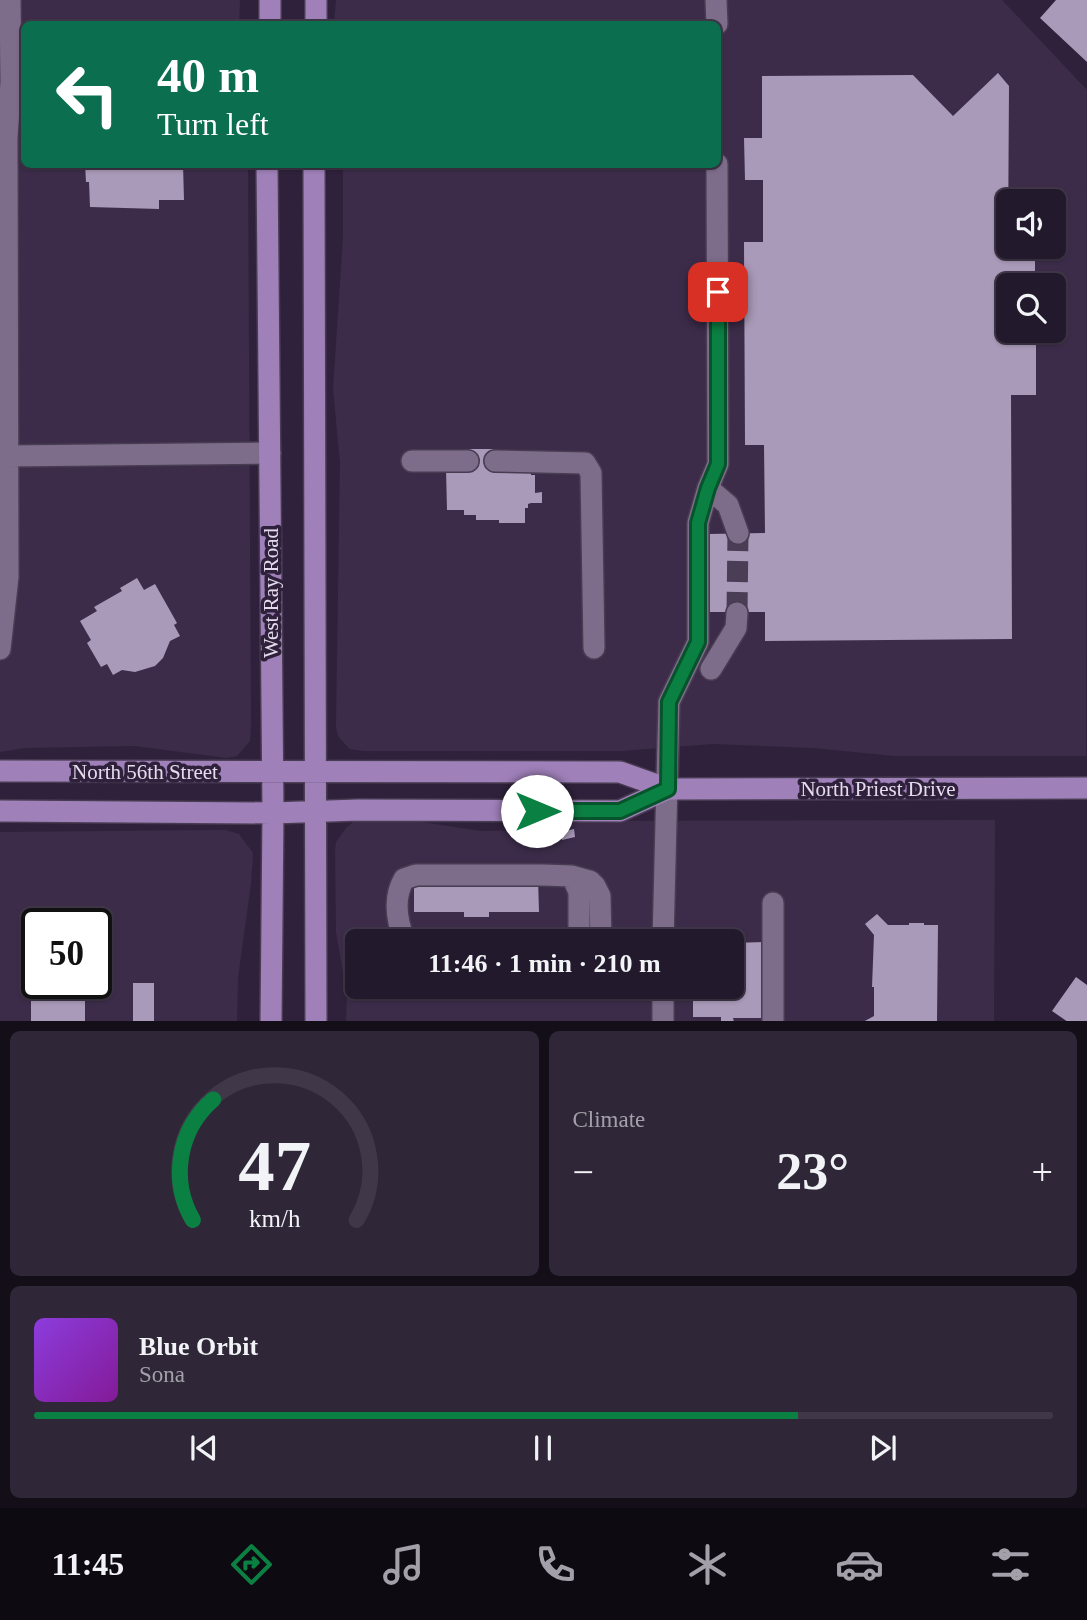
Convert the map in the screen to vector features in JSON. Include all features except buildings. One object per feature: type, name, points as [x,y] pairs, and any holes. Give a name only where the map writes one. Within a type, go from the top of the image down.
[{"type":"main road","points":[[270,21],[271,0]]},
{"type":"main road","points":[[316,0],[316,21]]},
{"type":"main road","name":"West Ray Road","points":[[267,168],[270,453],[281,772],[271,1021]]},
{"type":"main road","name":"West Ray Road","points":[[314,168],[316,1021]]},
{"type":"main road","name":"North 56th Street","points":[[0,771],[315,772]]},
{"type":"main road","name":"North Priest Drive","points":[[315,772],[620,772],[668,789],[1087,788]]},
{"type":"main road","name":"North Priest Drive","points":[[316,812],[620,811],[668,789]]},
{"type":"main road","name":"North 56th Street","points":[[0,811],[316,812]]},
{"type":"lane","points":[[0,649],[8,577],[7,138],[15,83],[10,0]]},
{"type":"lane","points":[[716,0],[717,21]]},
{"type":"lane","points":[[663,929],[669,702],[698,642],[698,523],[718,464],[717,168]]},
{"type":"lane","points":[[8,456],[270,453]]},
{"type":"lane","points":[[412,461],[468,461]]},
{"type":"lane","points":[[495,461],[570,461],[585,463],[591,473],[594,648]]},
{"type":"lane","points":[[708,488],[728,505],[738,533]]},
{"type":"lane","points":[[711,669],[736,628],[737,612]]},
{"type":"lane","points":[[400,929],[399,888],[404,879],[416,875],[572,876],[590,881],[598,890],[600,929]]},
{"type":"lane","points":[[572,876],[579,892],[579,929]]},
{"type":"lane","points":[[773,902],[773,1021]]},
{"type":"lane","points":[[663,999],[663,1021]]},
{"type":"shaded area","points":[[0,0],[240,0],[239,21],[21,21],[21,168],[248,168],[250,741],[237,756],[227,758],[134,746],[25,748],[0,752]]},
{"type":"shaded area","points":[[336,0],[1002,0],[1087,90],[1086,756],[894,756],[814,748],[713,744],[621,751],[350,749],[338,736],[336,727],[340,462],[333,389],[343,238],[343,168],[721,168],[721,21],[334,21]]},
{"type":"shaded area","points":[[365,820],[409,820],[481,831],[540,830],[580,821],[995,820],[994,1021],[346,1021],[347,999],[744,999],[744,929],[345,929],[345,984],[336,932],[335,852],[336,842],[353,822]]},
{"type":"shaded area","points":[[226,830],[239,834],[253,853],[238,978],[237,1021],[0,1021],[0,832]]},
{"type":"tunnel","points":[[737,613],[738,533]]},
{"type":"route","points":[[537,811],[620,811],[668,789],[669,702],[698,642],[698,523],[718,464],[718,292]]}]
